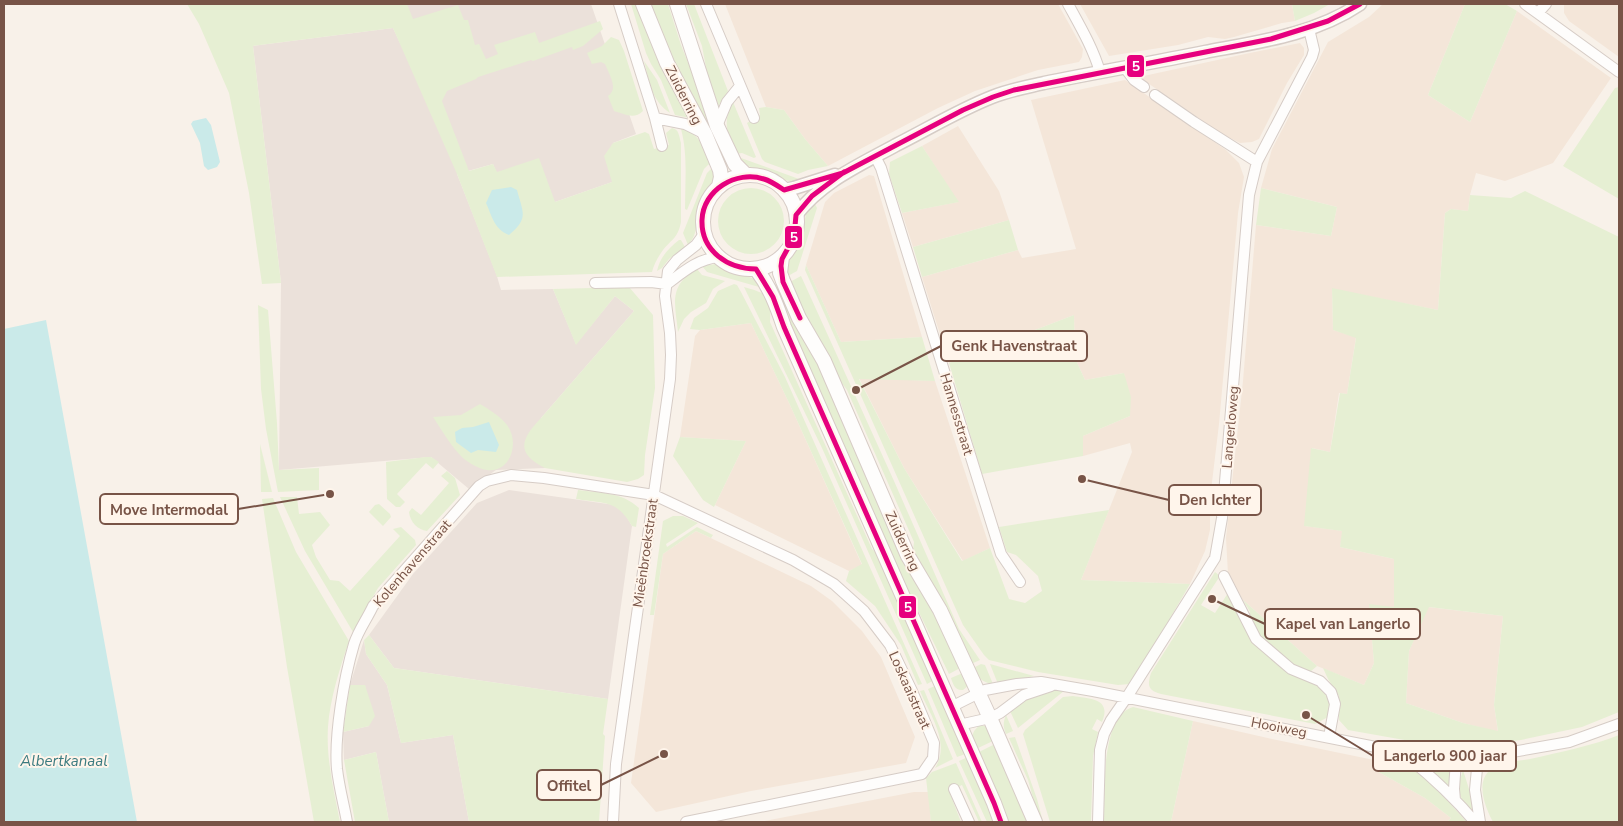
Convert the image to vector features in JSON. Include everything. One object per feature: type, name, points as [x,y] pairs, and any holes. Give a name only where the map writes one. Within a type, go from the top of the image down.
[{"type":"main road","name":"Zuiderring","points":[[643,4],[668,63],[705,134],[720,170],[719,186]]},
{"type":"main road","name":"Zuiderring","points":[[677,4],[717,126],[736,164],[746,175]]},
{"type":"main road","points":[[746,175],[765,178],[775,182],[784,190],[793,204],[796,215],[797,226],[789,248],[782,257],[773,263],[756,269],[730,265],[718,257],[707,244],[704,234],[703,218],[710,196],[719,186],[733,178],[746,175]]},
{"type":"main road","name":"Zuiderring","points":[[782,257],[780,273],[783,281],[800,318],[824,362],[908,556],[940,610],[1035,822]]},
{"type":"main road","name":"Zuiderring","points":[[756,269],[777,304],[784,327],[994,802],[1001,822]]},
{"type":"street","points":[[618,4],[655,118],[662,146]]},
{"type":"street","points":[[706,4],[754,118]]},
{"type":"street","points":[[1068,4],[1088,42],[1100,72]]},
{"type":"street","points":[[796,215],[812,196],[843,173],[993,96],[1100,72],[1271,40],[1309,29],[1345,14],[1360,4]]},
{"type":"street","points":[[1525,4],[1619,72]]},
{"type":"street","points":[[1538,13],[1546,4]]},
{"type":"street","name":"Langerloweg","points":[[1098,822],[1100,750],[1111,720],[1211,566],[1217,552],[1222,518],[1249,195],[1257,162],[1312,58],[1314,50],[1309,29]]},
{"type":"street","points":[[1125,68],[1134,80],[1144,87]]},
{"type":"street","points":[[717,126],[727,102],[740,86]]},
{"type":"street","points":[[1156,95],[1257,162]]},
{"type":"street","points":[[655,118],[685,124],[705,134]]},
{"type":"street","name":"Hannesstraat","points":[[876,156],[1002,554],[1020,582]]},
{"type":"street","points":[[784,190],[843,173]]},
{"type":"street","points":[[667,284],[668,271],[677,260],[696,245],[704,234]]},
{"type":"street","points":[[595,283],[651,282],[667,284],[707,258],[718,257]]},
{"type":"street","name":"Mieënbroekstraat","points":[[613,822],[616,764],[670,379],[672,355],[665,296],[667,284]]},
{"type":"street","name":"Kolenhavenstraat","points":[[347,822],[337,769],[337,737],[344,690],[355,643],[373,606],[479,486],[487,481],[511,475],[654,494]]},
{"type":"street","name":"Loskaaistraat","points":[[654,494],[793,560],[834,584],[864,611],[890,645],[934,743],[933,758],[922,774],[686,822]]},
{"type":"street","points":[[1224,576],[1256,639],[1292,668],[1320,680],[1331,692],[1335,704],[1329,737]]},
{"type":"street","name":"Hooiweg","points":[[951,707],[978,693],[1017,684],[1041,682],[1127,697],[1401,752],[1456,760],[1569,742],[1619,724]]},
{"type":"street","name":"Hooiweg","points":[[960,725],[990,718],[1024,695],[1055,684]]},
{"type":"street","points":[[1401,752],[1417,764],[1475,822]]},
{"type":"street","points":[[1478,758],[1475,790],[1480,822]]},
{"type":"street","points":[[1455,800],[1456,760]]},
{"type":"street","points":[[954,789],[969,822]]},
{"type":"shaded area","points":[[406,4],[591,4],[636,134],[613,143],[612,182],[555,202],[496,172],[493,164],[457,174],[501,290],[553,289],[576,344],[615,296],[634,311],[541,418],[545,468],[496,470],[469,489],[431,457],[279,470],[281,283],[253,46],[393,28],[410,64]]},
{"type":"shaded area","points":[[725,4],[1058,4],[1083,49],[1082,57],[1079,62],[1038,70],[975,91],[938,108],[828,166],[784,110],[766,107]]},
{"type":"shaded area","points":[[1080,4],[1292,4],[1295,21],[1225,39],[1208,37],[1178,45],[1109,56]]},
{"type":"shaded area","points":[[1383,4],[1465,4],[1428,95],[1470,122],[1517,11],[1611,78],[1553,163],[1505,181],[1476,173],[1468,211],[1451,209],[1445,213],[1438,310],[1332,289],[1333,330],[1356,337],[1347,394],[1339,393],[1330,452],[1312,448],[1305,526],[1343,531],[1340,547],[1394,559],[1394,608],[1369,605],[1374,663],[1364,685],[1317,666],[1243,600],[1228,574],[1226,538],[1243,381],[1256,225],[1331,236],[1337,207],[1261,188],[1272,149],[1328,42],[1369,17]]},
{"type":"shaded area","points":[[1564,4],[1619,4],[1619,57],[1569,21],[1564,13]]},
{"type":"shaded area","points":[[1300,43],[1304,48],[1304,55],[1287,83],[1259,139],[1252,142],[1240,143],[1220,133],[1139,77],[1245,54]]},
{"type":"shaded area","points":[[1125,80],[1226,150],[1239,163],[1244,177],[1238,213],[1219,424],[1210,499],[1210,530],[1205,551],[1190,584],[1081,580],[1132,452],[1130,443],[1083,456],[1083,436],[1130,416],[1124,373],[1085,380],[1075,358],[1074,315],[949,363],[922,277],[1018,250],[1022,258],[1076,249],[1031,100]]},
{"type":"shaded area","points":[[958,126],[999,191],[1009,220],[913,247],[902,213],[958,202],[922,146]]},
{"type":"shaded area","points":[[869,175],[874,176],[922,337],[841,342],[806,265],[825,202],[834,193]]},
{"type":"shaded area","points":[[751,323],[862,565],[849,571],[715,505],[746,441],[680,437],[695,336],[700,330]]},
{"type":"shaded area","points":[[859,378],[935,381],[990,548],[963,561],[904,468]]},
{"type":"shaded area","points":[[509,490],[615,505],[625,514],[632,526],[608,699],[394,668],[369,635],[413,574],[477,503]]},
{"type":"shaded area","points":[[696,531],[811,586],[832,601],[862,631],[881,657],[915,737],[906,763],[751,791],[656,812],[631,783],[663,554]]},
{"type":"shaded area","points":[[1428,607],[1503,616],[1494,705],[1498,732],[1463,723],[1406,703],[1409,651]]},
{"type":"shaded area","points":[[364,640],[366,654],[387,685],[401,743],[453,735],[469,822],[389,822],[376,752],[344,760],[343,732],[369,726],[365,685],[350,685]]},
{"type":"shaded area","points":[[1193,721],[1379,761],[1375,770],[1425,798],[1451,818],[1447,822],[1171,822]]},
{"type":"shaded area","points":[[914,792],[929,792],[931,822],[760,822]]},
{"type":"green space","points":[[187,4],[407,4],[413,19],[458,5],[464,20],[468,20],[475,45],[479,44],[486,59],[498,54],[494,45],[535,32],[539,43],[600,21],[603,29],[583,46],[573,50],[572,47],[478,77],[447,91],[442,101],[469,171],[493,164],[497,172],[539,158],[555,202],[612,182],[604,156],[613,143],[645,132],[649,134],[654,149],[669,145],[666,133],[672,128],[676,130],[681,143],[681,222],[678,232],[659,255],[652,272],[497,277],[457,174],[393,28],[253,46],[281,283],[262,284],[249,193],[229,93],[199,24]]},
{"type":"green space","points":[[631,4],[639,4],[690,118],[675,115],[661,80],[646,53]]},
{"type":"green space","points":[[647,4],[668,4],[681,45],[726,158],[721,160],[691,102]]},
{"type":"green space","points":[[686,4],[694,4],[728,91],[717,108],[709,84],[702,46]]},
{"type":"green space","points":[[1292,4],[1330,4],[1295,21]]},
{"type":"green space","points":[[1465,4],[1505,4],[1517,11],[1470,122],[1428,95]]},
{"type":"green space","points":[[611,37],[619,40],[624,51],[643,111],[640,114],[629,116],[614,111],[608,96],[613,89],[613,85],[605,64],[601,62],[592,64],[587,53],[602,46]]},
{"type":"green space","points":[[644,61],[657,80],[670,113],[655,97]]},
{"type":"green space","points":[[1619,87],[1619,199],[1563,166],[1615,88]]},
{"type":"green space","points":[[733,102],[756,157],[754,158],[742,153],[736,154],[730,141],[727,122]]},
{"type":"green space","points":[[766,107],[784,110],[828,166],[798,174],[765,162],[747,123],[760,115],[759,108]]},
{"type":"green space","points":[[681,129],[687,130],[696,137],[704,147],[712,163],[704,169],[687,210],[685,209],[685,159]]},
{"type":"green space","points":[[922,146],[959,202],[902,213],[889,174],[890,162]]},
{"type":"green space","points":[[737,158],[799,179],[800,181],[784,180],[749,166]]},
{"type":"green space","points":[[713,167],[714,178],[699,207],[694,236],[688,245],[683,233],[707,173]]},
{"type":"green space","points":[[745,188],[757,188],[769,193],[779,203],[784,215],[782,234],[769,249],[757,254],[745,254],[733,249],[723,239],[718,227],[718,215],[723,203],[733,193]]},
{"type":"green space","points":[[1261,188],[1337,207],[1331,236],[1256,225]]},
{"type":"green space","points":[[1525,191],[1619,237],[1619,712],[1582,727],[1521,740],[1466,747],[1427,744],[1348,730],[1339,720],[1339,696],[1323,668],[1364,685],[1374,663],[1369,604],[1394,607],[1394,559],[1340,547],[1342,531],[1304,526],[1311,448],[1330,452],[1340,393],[1347,394],[1356,338],[1333,330],[1332,288],[1438,310],[1445,213],[1451,209],[1468,211],[1470,195],[1511,198]],"holes":[[[1429,607],[1503,616],[1494,705],[1498,731],[1463,723],[1406,703],[1409,651]]]},
{"type":"green space","points":[[814,202],[817,208],[797,271],[786,277],[788,260],[795,251],[800,239],[807,210]]},
{"type":"green space","points":[[1009,220],[1018,250],[922,277],[913,247]]},
{"type":"green space","points":[[681,240],[685,247],[657,271],[665,254]]},
{"type":"green space","points":[[716,264],[730,272],[756,280],[762,287],[707,272],[702,266]]},
{"type":"green space","points":[[806,265],[841,342],[922,337],[935,381],[859,379],[904,468],[962,561],[990,548],[1009,599],[1025,603],[1042,591],[1038,576],[1016,555],[1007,552],[999,527],[1109,510],[1081,580],[1190,584],[1130,684],[1118,685],[1038,672],[989,660],[984,655],[963,625],[805,270]]},
{"type":"green space","points":[[697,269],[702,275],[725,281],[713,289],[706,303],[691,312],[684,319],[678,332],[675,304],[677,289],[688,275]]},
{"type":"green space","points":[[801,276],[959,629],[980,660],[971,664],[916,559],[913,550],[914,542],[847,390],[832,370],[788,283]]},
{"type":"green space","points":[[734,284],[737,285],[741,292],[785,377],[922,684],[918,685],[901,645],[875,606],[846,581],[849,571],[862,564],[751,323],[700,330],[690,329],[694,318],[708,308],[718,291]]},
{"type":"green space","points":[[780,286],[811,345],[962,667],[949,674],[903,583],[789,326],[784,307],[775,288]]},
{"type":"green space","points":[[629,287],[653,315],[655,388],[645,455],[644,475],[627,482],[545,468],[529,457],[525,451],[524,445],[529,433],[634,311],[615,296],[576,345],[553,289]]},
{"type":"green space","points":[[744,287],[763,294],[769,301],[770,322],[872,549],[881,557],[936,679],[927,684],[822,448]]},
{"type":"green space","points":[[258,305],[268,310],[279,470],[319,468],[319,490],[278,492],[266,429],[261,389]]},
{"type":"green space","points":[[1074,315],[1075,358],[1085,380],[1124,373],[1131,397],[1130,416],[1083,436],[1083,456],[982,474],[949,363]]},
{"type":"green space","points":[[480,404],[495,413],[507,425],[513,440],[513,448],[507,462],[495,470],[481,468],[463,458],[433,417],[461,415]]},
{"type":"green space","points":[[680,437],[746,441],[714,507],[703,500],[673,456]]},
{"type":"green space","points":[[260,444],[272,492],[261,492]]},
{"type":"green space","points":[[431,457],[439,462],[433,469],[426,463],[397,494],[405,502],[400,507],[396,507],[387,499],[386,462]]},
{"type":"green space","points":[[447,471],[455,478],[460,495],[427,531],[421,529],[415,525],[409,512],[412,508],[421,515],[449,483],[441,476]]},
{"type":"green space","points":[[578,490],[610,494],[632,503],[639,508],[636,527],[632,526],[621,511],[609,504],[576,499]]},
{"type":"green space","points":[[280,497],[297,497],[299,514],[320,512],[330,525],[312,545],[316,557],[330,580],[339,581],[350,591],[400,536],[393,529],[401,527],[415,540],[416,545],[378,588],[353,632],[305,551]]},
{"type":"green space","points":[[273,498],[296,552],[349,641],[333,694],[328,727],[329,763],[340,822],[314,822],[287,667],[262,499]]},
{"type":"green space","points":[[379,504],[391,517],[383,526],[369,512],[375,505]]},
{"type":"green space","points":[[673,516],[683,516],[698,523],[666,544],[667,547],[697,527],[713,535],[711,538],[696,531],[663,554],[654,615],[650,615],[663,521]]},
{"type":"green space","points":[[1215,572],[1220,576],[1201,605],[1215,613],[1228,593],[1247,633],[1268,655],[1326,691],[1331,703],[1328,717],[1315,724],[1161,694],[1151,689],[1149,681],[1151,673]]},
{"type":"green space","points":[[1243,600],[1317,666],[1310,672],[1291,664],[1275,651],[1249,620],[1250,612]]},
{"type":"green space","points":[[369,635],[394,668],[608,699],[603,734],[605,736],[599,822],[469,822],[453,735],[401,743],[387,685],[366,654],[364,640]]},
{"type":"green space","points":[[981,664],[985,665],[993,684],[983,681],[976,674],[973,668]]},
{"type":"green space","points":[[990,664],[1034,676],[998,684]]},
{"type":"green space","points":[[965,672],[968,686],[963,690],[958,689],[951,678]]},
{"type":"green space","points":[[350,685],[365,685],[375,716],[369,726],[343,732]]},
{"type":"green space","points":[[937,685],[968,753],[957,757],[928,689]]},
{"type":"green space","points":[[924,690],[953,759],[935,768],[941,749],[940,739],[920,691]]},
{"type":"green space","points":[[1055,690],[1064,691],[1018,728],[1010,711],[1031,697]]},
{"type":"green space","points":[[1073,696],[1098,701],[1104,708],[1102,722],[1097,719],[1092,729],[1098,732],[1093,756],[1091,822],[1050,822],[1023,734],[1025,730],[1063,697]]},
{"type":"green space","points":[[1133,707],[1193,721],[1171,822],[1104,822],[1106,757],[1110,740],[1115,725],[1122,713]]},
{"type":"green space","points":[[1006,715],[1013,731],[1006,734],[1004,720]]},
{"type":"green space","points":[[979,726],[985,726],[992,732],[995,740],[976,749],[973,736],[974,731]]},
{"type":"green space","points":[[1619,735],[1619,822],[1493,822],[1485,804],[1482,790],[1484,777],[1498,764],[1530,759],[1576,748]]},
{"type":"green space","points":[[1015,737],[1043,822],[1040,822],[1028,780],[1009,738]]},
{"type":"green space","points":[[995,744],[1031,822],[1007,822],[977,753]]},
{"type":"green space","points":[[376,752],[389,822],[355,822],[344,760]]},
{"type":"green space","points":[[970,756],[994,822],[987,822],[959,761]]},
{"type":"green space","points":[[1379,761],[1402,764],[1420,774],[1467,822],[1447,822],[1451,818],[1425,798],[1375,770]]},
{"type":"green space","points":[[956,763],[982,822],[979,822],[962,785],[949,791],[961,822],[931,822],[926,778],[932,772]]},
{"type":"green space","points":[[1429,768],[1452,770],[1448,788]]},
{"type":"green space","points":[[1463,770],[1475,808],[1470,810],[1460,796],[1459,791]]},
{"type":"water","points":[[206,118],[211,125],[220,162],[217,167],[208,170],[204,166],[200,143],[191,124],[193,121]]},
{"type":"water","points":[[511,187],[517,190],[523,215],[520,224],[509,235],[497,226],[486,203],[492,190]]},
{"type":"water","name":"Albertkanaal","points":[[46,320],[137,822],[4,822],[4,329]]},
{"type":"water","points":[[489,422],[499,445],[496,452],[478,450],[471,453],[456,442],[455,432],[462,428]]},
{"type":"transit line","name":"5","points":[[1001,822],[784,327],[773,297],[756,269],[736,266],[726,262],[711,249],[703,231],[704,209],[715,191],[732,180],[753,177],[767,180],[784,190],[843,173],[963,110],[1014,90],[1271,39],[1328,21],[1360,4]]},
{"type":"transit line","name":"5","points":[[800,318],[783,282],[782,259],[794,237],[796,215],[812,196],[844,172]]},
{"type":"place","name":"Genk Havenstraat","points":[[856,390]]},
{"type":"place","name":"Den Ichter","points":[[1082,479]]},
{"type":"place","name":"Move Intermodal","points":[[330,494]]},
{"type":"place","name":"Kapel van Langerlo","points":[[1212,599]]},
{"type":"place","name":"Langerlo 900 jaar","points":[[1306,715]]},
{"type":"place","name":"Offitel","points":[[664,754]]}]
